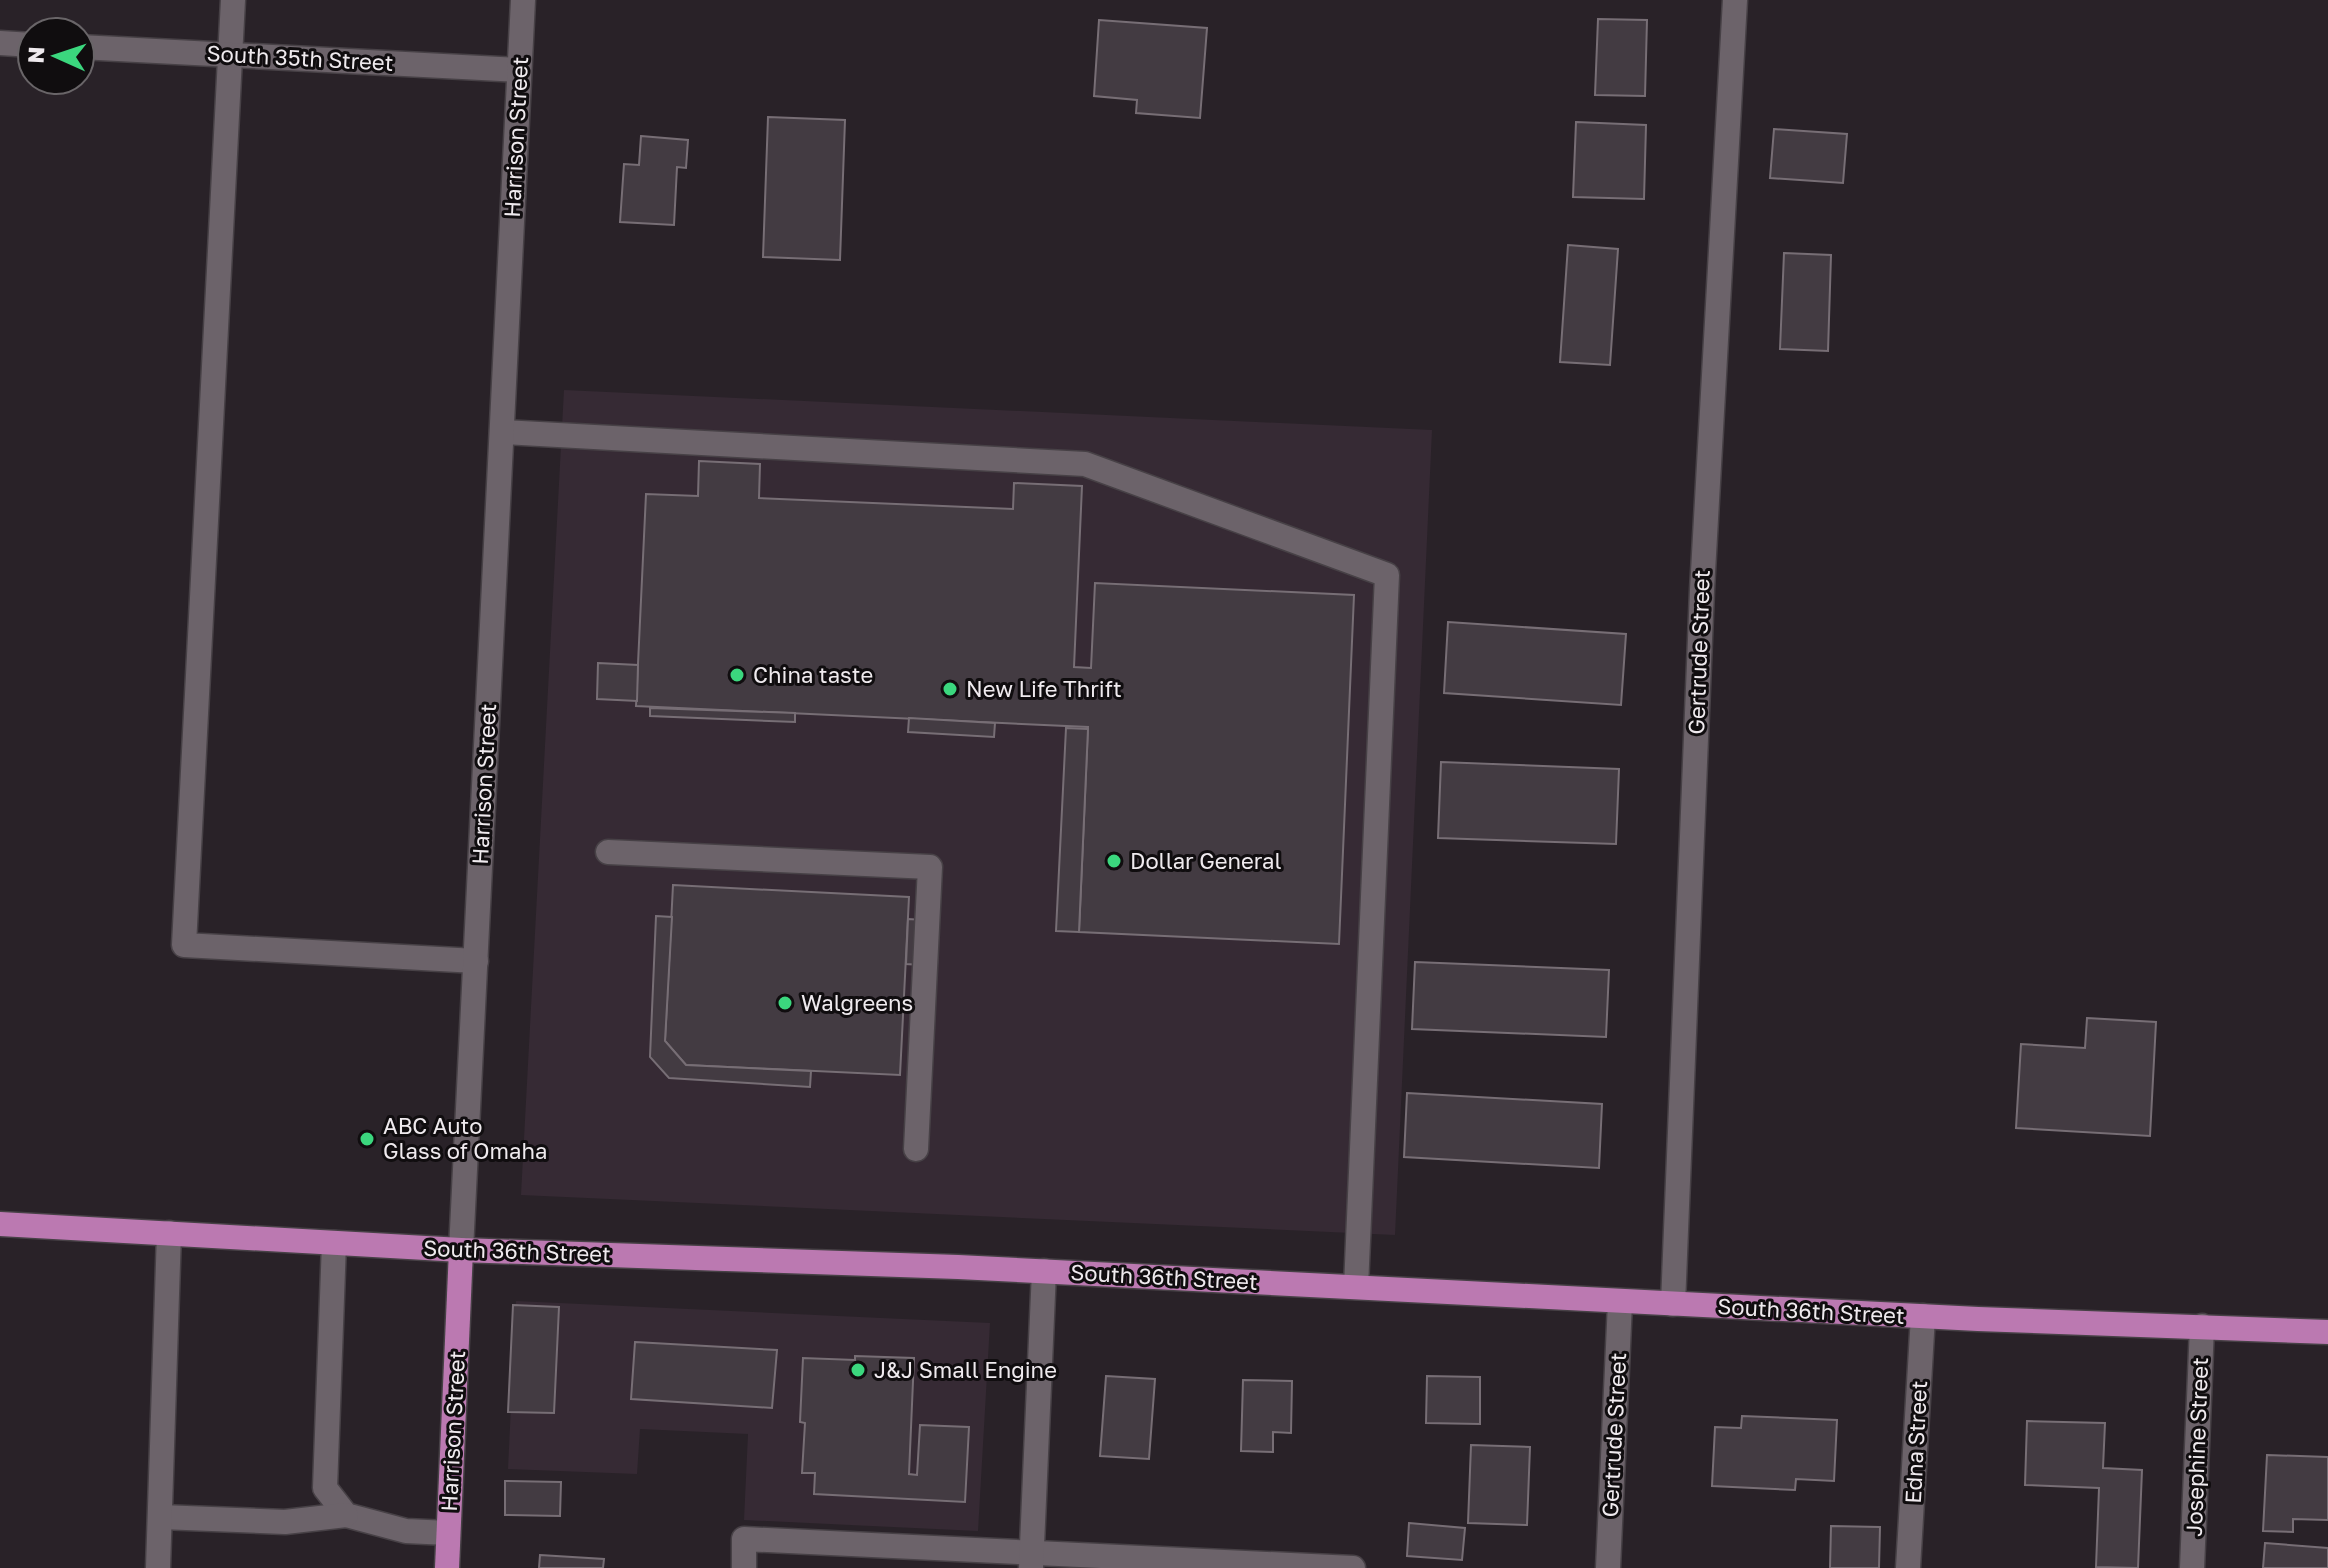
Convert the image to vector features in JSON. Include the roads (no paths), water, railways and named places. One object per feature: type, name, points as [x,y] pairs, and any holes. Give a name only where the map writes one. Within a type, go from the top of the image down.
[{"type":"main road","name":"South 36th Street","points":[[0,1224],[461,1250],[1044,1271],[1620,1302],[2328,1332]]},
{"type":"main road","name":"Harrison Street","points":[[447,1568],[461,1250]]},
{"type":"street","points":[[233,0],[184,945],[476,961]]},
{"type":"street","name":"Harrison Street","points":[[461,1250],[523,0]]},
{"type":"street","name":"Gertrude Street","points":[[1673,1304],[1702,590],[1735,0]]},
{"type":"street","name":"South 35th Street","points":[[96,48],[519,70]]},
{"type":"street","points":[[502,432],[1085,464],[1387,575],[1356,1287]]},
{"type":"street","points":[[608,852],[930,867],[916,1149]]},
{"type":"street","points":[[158,1568],[169,1233]]},
{"type":"street","points":[[334,1243],[325,1488],[346,1515]]},
{"type":"street","points":[[1031,1560],[1044,1271]]},
{"type":"street","name":"Gertrude Street","points":[[1608,1568],[1620,1302]]},
{"type":"street","name":"Edna Street","points":[[1908,1568],[1923,1316]]},
{"type":"street","name":"Josephine Street","points":[[2192,1568],[2202,1326]]},
{"type":"street","points":[[161,1517],[285,1522],[346,1515],[406,1531],[448,1533]]},
{"type":"street","points":[[744,1568],[744,1539],[1031,1560],[1353,1568]]},
{"type":"place","name":"China taste","points":[[737,675]]},
{"type":"place","name":"New Life Thrift","points":[[950,689]]},
{"type":"place","name":"Dollar General","points":[[1114,861]]},
{"type":"place","name":"Walgreens","points":[[785,1003]]},
{"type":"place","name":"ABC Auto Glass of Omaha","points":[[367,1139]]},
{"type":"place","name":"J&J Small Engine","points":[[858,1370]]}]
